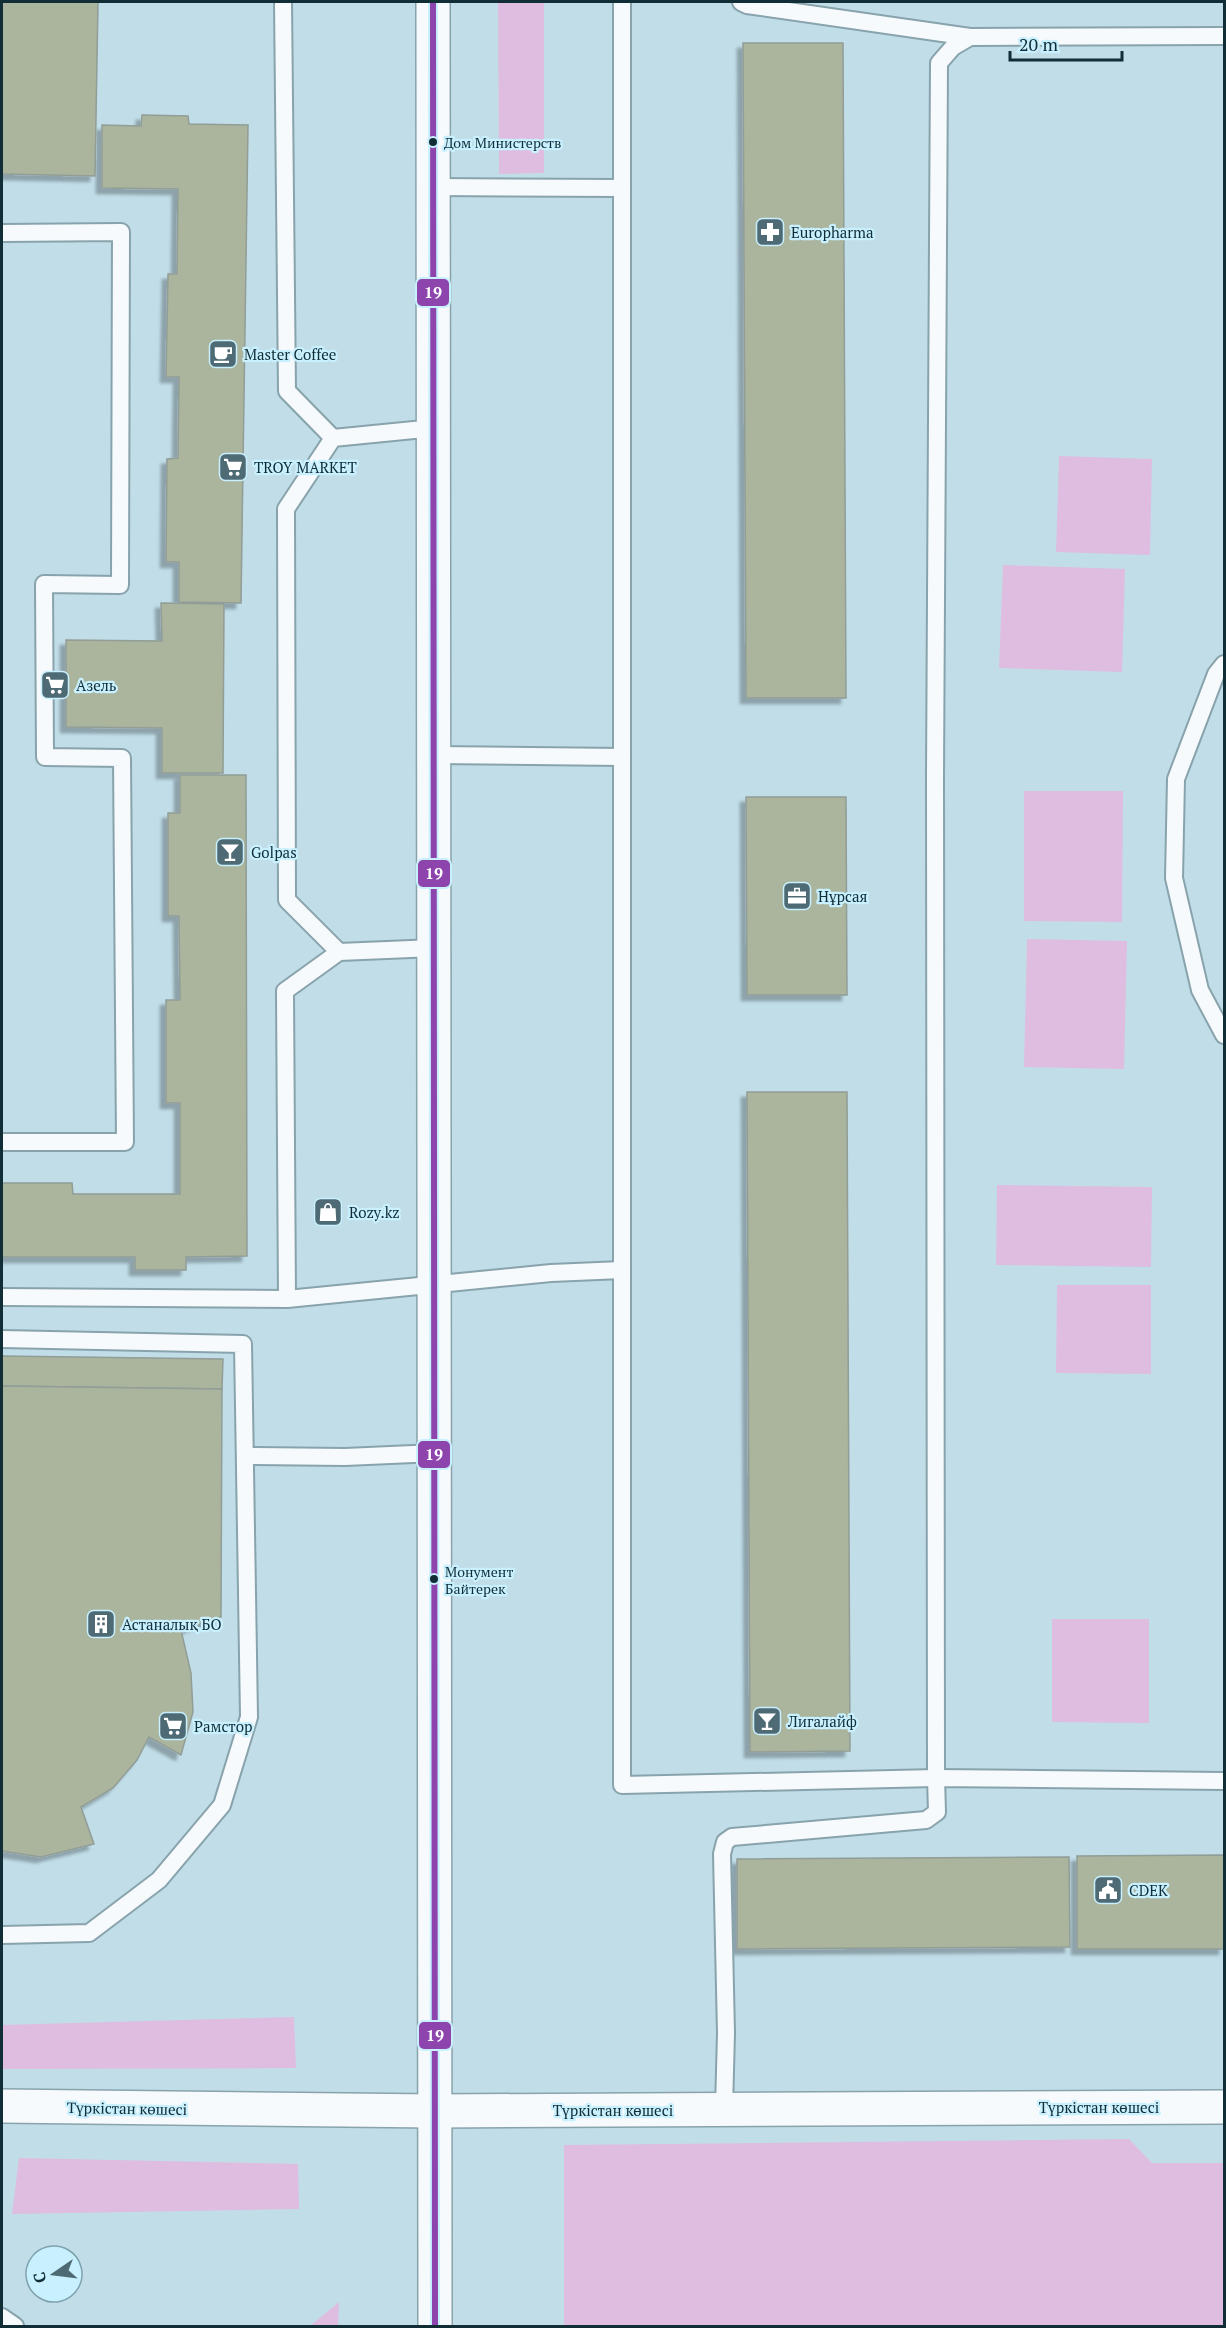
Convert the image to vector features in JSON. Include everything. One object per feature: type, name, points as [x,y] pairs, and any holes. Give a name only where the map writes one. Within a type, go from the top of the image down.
[{"type":"main road","points":[[433,2],[436,1286],[435,2326]]},
{"type":"main road","name":"Түркістан көшесі","points":[[2,2106],[434,2111],[1224,2107]]},
{"type":"lane","points":[[283,2],[286,391],[333,438]]},
{"type":"lane","points":[[622,2],[622,1785],[936,1778],[1224,1781]]},
{"type":"lane","points":[[741,2],[747,5],[970,37],[1224,36]]},
{"type":"lane","points":[[724,2109],[726,2033],[722,1854],[725,1842],[742,1834],[926,1820],[936,1812],[935,765],[939,63],[953,47],[970,37]]},
{"type":"lane","points":[[433,187],[622,188]]},
{"type":"lane","points":[[2,233],[121,232],[120,585],[44,584],[45,757],[122,758],[125,1142],[2,1142]]},
{"type":"lane","points":[[333,438],[434,428]]},
{"type":"lane","points":[[333,438],[286,509],[287,900],[339,952]]},
{"type":"lane","points":[[1224,664],[1216,674],[1176,779],[1174,878],[1200,990],[1224,1035]]},
{"type":"lane","points":[[434,755],[622,757]]},
{"type":"lane","points":[[286,1299],[285,991],[339,952],[435,948]]},
{"type":"lane","points":[[2,1297],[286,1299],[551,1273],[622,1270]]},
{"type":"lane","points":[[2,1339],[243,1344],[249,1717],[222,1805],[159,1880],[89,1933],[2,1935]]},
{"type":"lane","points":[[245,1456],[345,1457],[436,1453]]},
{"type":"lane","points":[[2,2317],[15,2326]]},
{"type":"shaded area","points":[[498,2],[544,2],[544,173],[499,174]]},
{"type":"shaded area","points":[[1059,456],[1152,459],[1150,555],[1056,552]]},
{"type":"shaded area","points":[[1003,565],[1125,569],[1122,672],[999,668]]},
{"type":"shaded area","points":[[1024,791],[1123,791],[1122,922],[1024,921]]},
{"type":"shaded area","points":[[1027,939],[1127,941],[1124,1069],[1024,1067]]},
{"type":"shaded area","points":[[997,1185],[1152,1187],[1151,1267],[996,1265]]},
{"type":"shaded area","points":[[1057,1285],[1151,1285],[1151,1374],[1056,1373]]},
{"type":"shaded area","points":[[1052,1619],[1149,1619],[1149,1723],[1052,1722]]},
{"type":"shaded area","points":[[294,2017],[296,2068],[2,2069],[2,2025]]},
{"type":"shaded area","points":[[1129,2139],[1152,2163],[1224,2163],[1224,2326],[564,2326],[564,2145]]},
{"type":"shaded area","points":[[19,2158],[298,2164],[299,2209],[12,2214]]},
{"type":"shaded area","points":[[339,2302],[338,2326],[310,2326]]},
{"type":"building","points":[[2,2],[98,2],[95,176],[2,174]]},
{"type":"building","points":[[743,43],[843,43],[846,698],[746,698]]},
{"type":"building","points":[[142,115],[188,116],[189,124],[248,125],[241,603],[179,602],[179,562],[166,562],[167,459],[178,458],[179,377],[166,377],[168,274],[177,274],[178,189],[102,188],[102,125],[141,126]]},
{"type":"building","points":[[161,603],[224,604],[223,773],[162,773],[162,728],[66,727],[66,640],[162,641]]},
{"type":"building","points":[[180,775],[246,775],[247,1256],[186,1257],[186,1270],[135,1270],[135,1257],[2,1257],[2,1183],[72,1183],[73,1194],[180,1194],[180,1103],[166,1103],[166,1000],[180,1000],[179,916],[168,916],[168,813],[180,813]]},
{"type":"building","name":"Нұрсая","points":[[746,797],[846,797],[847,995],[747,995]]},
{"type":"building","points":[[747,1092],[847,1092],[850,1751],[750,1752]]},
{"type":"building","points":[[2,1356],[223,1359],[222,1389],[2,1386]]},
{"type":"building","name":"Астаналық БО","points":[[2,1386],[222,1389],[221,1617],[181,1630],[191,1673],[193,1712],[181,1755],[149,1737],[137,1760],[113,1788],[81,1807],[94,1844],[41,1857],[2,1851]]},
{"type":"building","points":[[1224,1855],[1224,1949],[1077,1949],[1077,1856]]},
{"type":"building","points":[[1069,1857],[1070,1947],[737,1949],[737,1859]]},
{"type":"transit line","name":"19","points":[[433,2],[435,2326]]},
{"type":"place","name":"Дом Министерств","points":[[433,142]]},
{"type":"place","name":"Europharma","points":[[770,232]]},
{"type":"place","name":"Master Coffee","points":[[223,354]]},
{"type":"place","name":"TROY MARKET","points":[[233,467]]},
{"type":"place","name":"Азель","points":[[55,685]]},
{"type":"place","name":"Golpas","points":[[230,852]]},
{"type":"place","name":"Нұрсая","points":[[797,896]]},
{"type":"place","name":"Rozy.kz","points":[[328,1212]]},
{"type":"place","name":"Монумент Байтерек","points":[[434,1579]]},
{"type":"place","name":"Астаналық БО","points":[[101,1624]]},
{"type":"place","name":"Лигалайф","points":[[767,1721]]},
{"type":"place","name":"Рамстор","points":[[173,1726]]},
{"type":"place","name":"CDEK","points":[[1108,1890]]}]
